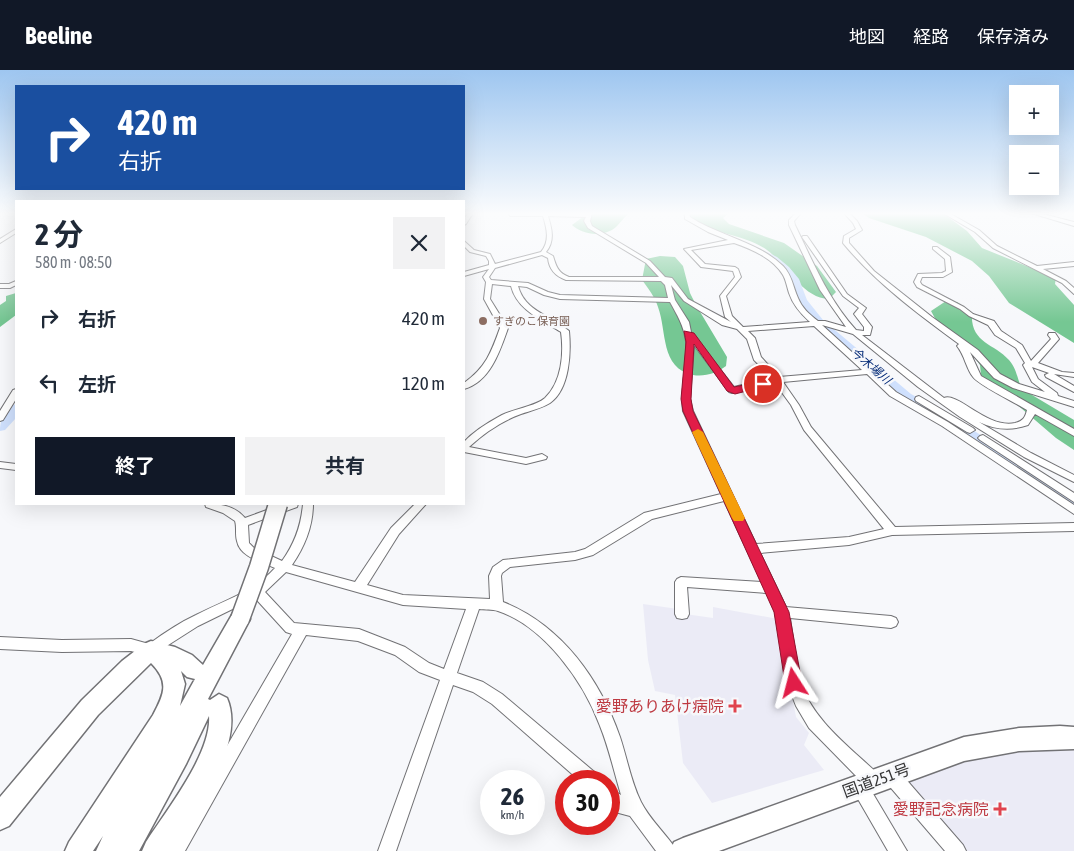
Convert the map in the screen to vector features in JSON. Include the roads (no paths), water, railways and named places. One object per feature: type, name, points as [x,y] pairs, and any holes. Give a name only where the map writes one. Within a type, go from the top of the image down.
[{"type":"highway","points":[[124,851],[202,710],[240,620],[283,505]]},
{"type":"highway","points":[[78,851],[161,723],[171,703],[174,686],[173,674],[168,664],[151,650]]},
{"type":"highway","points":[[0,817],[103,693],[128,668],[151,650],[172,654],[185,660],[195,670]]},
{"type":"highway","points":[[109,851],[202,710]]},
{"type":"highway","points":[[155,851],[186,802],[217,743],[221,725],[202,710]]},
{"type":"highway","name":"国道251号","points":[[684,851],[964,749],[995,742],[1052,736],[1074,738]]},
{"type":"street","points":[[465,386],[483,374],[494,358],[504,328],[500,324],[496,311],[487,299],[489,282],[486,277],[492,266],[492,261],[489,256],[470,249]]},
{"type":"street","points":[[465,274],[542,253],[546,249]]},
{"type":"street","points":[[628,249],[656,269],[668,284],[672,300],[681,314],[690,342],[686,399],[688,411],[782,612],[794,683],[801,701],[814,723],[874,781],[957,851]]},
{"type":"street","points":[[687,249],[703,266],[734,270],[738,277],[723,296],[729,317],[754,342],[757,358],[795,404],[807,428],[892,531]]},
{"type":"street","points":[[753,249],[769,258],[783,270],[789,280],[793,296],[802,311],[819,323],[867,372],[893,394],[915,402],[1074,498]]},
{"type":"street","points":[[804,249],[830,301],[848,326],[856,333],[936,398],[1007,445],[1074,479]]},
{"type":"street","points":[[542,253],[551,256],[552,267],[561,277],[568,280],[663,278],[673,281],[680,294],[690,303],[725,323],[740,328],[819,323],[865,334],[869,329],[858,314],[863,308],[845,295],[814,249]]},
{"type":"street","points":[[852,249],[872,272],[929,319],[975,352],[991,371],[1006,382],[1074,404]]},
{"type":"street","points":[[937,249],[948,258],[949,272],[940,276],[920,274],[917,282],[919,286],[962,308],[971,315],[991,323],[998,333],[1018,347],[1032,364],[1060,374],[1074,375]]},
{"type":"street","points":[[1000,249],[1064,282],[1074,292]]},
{"type":"street","points":[[1035,268],[1074,264]]},
{"type":"street","points":[[489,282],[528,285],[546,294],[560,297],[672,300]]},
{"type":"street","points":[[465,447],[474,437],[505,417],[547,401],[552,396],[561,379],[567,361],[566,331],[536,316],[516,292],[514,283]]},
{"type":"street","points":[[0,286],[10,286],[15,284]]},
{"type":"street","points":[[929,319],[930,322],[965,350],[968,354],[973,373],[978,378],[1074,433]]},
{"type":"street","points":[[687,333],[691,335],[732,390],[776,380],[867,372]]},
{"type":"street","points":[[1052,334],[1055,339],[1049,343],[1047,349],[1032,364],[1027,366],[1034,380],[1059,399]]},
{"type":"street","points":[[1045,370],[1049,375],[1074,389]]},
{"type":"street","points":[[915,402],[925,389]]},
{"type":"street","points":[[0,418],[15,394]]},
{"type":"street","points":[[936,398],[951,401],[982,420],[999,426],[1008,427],[1025,423],[1032,409]]},
{"type":"street","points":[[915,402],[1074,510]]},
{"type":"street","points":[[465,448],[526,461],[542,457]]},
{"type":"street","points":[[0,465],[15,466]]},
{"type":"street","points":[[497,605],[495,576],[497,570],[507,563],[574,556],[589,552],[648,516],[728,496]]},
{"type":"street","points":[[213,505],[235,513],[242,524],[244,545],[250,551],[284,567],[403,600],[497,605],[512,609],[532,622],[571,662],[587,683],[604,715],[636,809],[667,851]]},
{"type":"street","points":[[242,524],[283,505]]},
{"type":"street","points":[[0,643],[62,646],[131,645],[151,650],[198,620],[256,591],[284,567],[297,548],[305,531],[309,515],[308,505]]},
{"type":"street","points":[[358,588],[395,531],[420,505]]},
{"type":"street","points":[[754,549],[849,541],[892,531],[1074,527]]},
{"type":"street","points":[[682,614],[680,582],[772,588]]},
{"type":"street","points":[[256,591],[290,628],[359,635],[400,651],[424,668],[478,687],[497,699],[579,770]]},
{"type":"street","points":[[387,851],[447,676],[474,605]]},
{"type":"street","points":[[782,612],[891,622]]},
{"type":"street","points":[[175,851],[302,629]]},
{"type":"street","points":[[874,781],[898,851]]},
{"type":"street","points":[[620,806],[636,809]]},
{"type":"waterway","name":"今木場川","points":[[759,251],[778,262],[790,273],[802,300],[819,322],[906,397],[943,417],[1074,503]]},
{"type":"waterway","points":[[0,427],[15,410]]},
{"type":"place","name":"すぎのこ保育園","points":[[483,321]]},
{"type":"place","name":"愛野ありあけ病院","points":[[735,706]]},
{"type":"place","name":"愛野記念病院","points":[[1000,809]]}]
